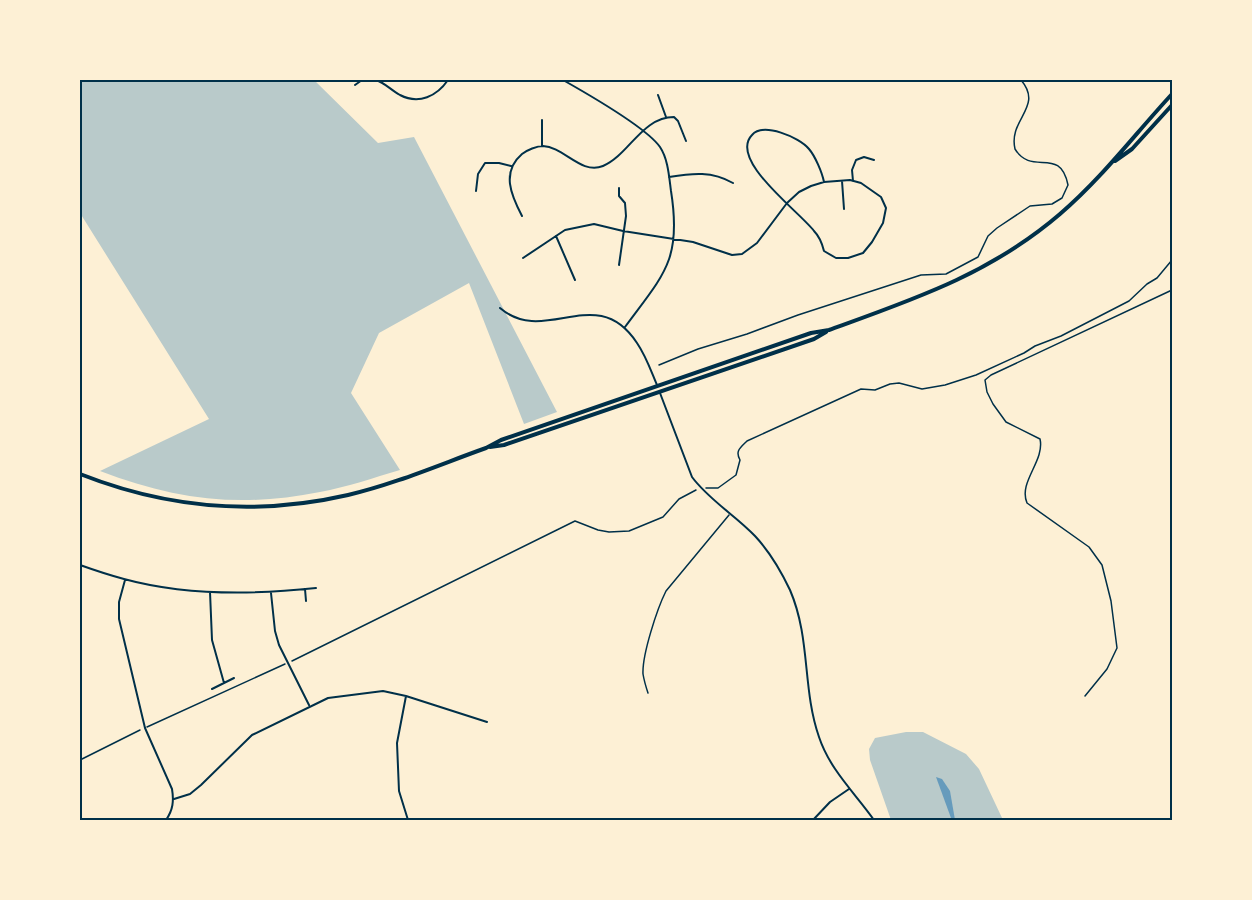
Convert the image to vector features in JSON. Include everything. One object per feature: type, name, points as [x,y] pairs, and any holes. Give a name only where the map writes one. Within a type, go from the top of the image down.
[{"type":"highway","points":[[1112,164],[1121,150],[1173,94]]},
{"type":"highway","points":[[80,474],[120,489],[172,502],[238,508],[300,504],[348,495],[375,487],[657,385],[811,333],[829,330],[951,284],[989,264],[1043,228],[1112,164],[1126,154],[1173,108]]},
{"type":"highway","points":[[486,448],[504,445],[660,393],[814,339],[829,330]]},
{"type":"street","points":[[355,85],[362,80]]},
{"type":"street","points":[[376,80],[413,100],[428,97],[441,90],[448,80]]},
{"type":"street","points":[[563,80],[643,130],[661,148],[667,165],[675,212],[674,240],[668,267],[624,327]]},
{"type":"street","points":[[658,95],[666,117]]},
{"type":"street","points":[[522,216],[512,196],[509,182],[511,166],[525,151],[542,146],[595,168],[603,166],[643,130],[666,117],[674,117],[678,121],[686,141]]},
{"type":"street","points":[[542,120],[542,146]]},
{"type":"street","points":[[523,258],[565,230],[594,224],[708,246],[732,255],[742,254],[757,243],[787,203],[799,192],[824,182],[842,181],[853,181],[873,189],[882,197],[886,208],[883,223],[872,242],[862,253],[848,258],[836,258],[824,251],[821,240],[814,229],[787,203],[767,184],[746,151],[746,141],[754,132],[766,129],[798,140],[809,149],[824,182]]},
{"type":"street","points":[[853,181],[852,170],[856,160],[864,157],[874,160]]},
{"type":"street","points":[[476,191],[478,174],[485,163],[511,166]]},
{"type":"street","points":[[669,177],[698,173],[721,176],[733,183]]},
{"type":"street","points":[[842,181],[844,209]]},
{"type":"street","points":[[619,188],[619,196],[625,203],[626,216],[626,226],[622,231],[619,265]]},
{"type":"street","points":[[556,236],[575,280]]},
{"type":"street","points":[[500,308],[521,321],[543,322],[585,313],[603,316],[624,327],[638,344],[657,385],[688,468],[700,487],[754,536],[790,590],[801,620],[810,699],[819,738],[835,771],[874,820]]},
{"type":"street","points":[[80,565],[125,580],[210,592],[271,593],[316,588]]},
{"type":"street","points":[[125,580],[119,602],[119,619],[145,728],[172,789],[174,799],[172,810],[166,820]]},
{"type":"street","points":[[305,589],[306,601]]},
{"type":"street","points":[[210,592],[212,640],[224,683]]},
{"type":"street","points":[[271,593],[275,631],[310,706]]},
{"type":"street","points":[[212,688],[234,678]]},
{"type":"street","points":[[174,799],[190,794],[201,785],[252,735],[328,698],[383,691],[487,722]]},
{"type":"street","points":[[406,696],[397,743],[399,791],[408,820]]},
{"type":"street","points":[[813,820],[830,802],[849,789]]},
{"type":"lane","points":[[1085,696],[1107,669],[1117,648],[1111,601],[1102,564],[1089,547],[1027,503],[1025,492],[1041,450],[1040,440],[1006,422],[987,392],[985,380],[991,375],[1173,290]]},
{"type":"lane","points":[[648,693],[643,674],[645,658],[666,591],[730,515]]},
{"type":"path","points":[[659,365],[698,349],[921,275],[946,274],[978,257],[988,236],[1030,206],[1052,204],[1062,198],[1068,185],[1062,168],[1057,163],[1027,161],[1015,148],[1014,131],[1030,100],[1027,87],[1021,80]]},
{"type":"path","points":[[80,760],[288,663],[576,521],[609,532],[629,531],[663,517],[679,499],[700,487],[718,488],[736,474],[740,460],[737,455],[738,450],[747,441],[861,389],[875,390],[899,383],[922,389],[945,385],[976,375],[1061,336],[1129,301],[1147,284],[1158,278],[1173,260]]},
{"type":"shaded area","points":[[80,80],[314,80],[378,143],[414,137],[557,412],[524,424],[469,283],[379,333],[351,393],[400,470],[320,492],[263,500],[182,495],[155,489],[100,471],[209,419],[80,213]]},
{"type":"shaded area","points":[[906,732],[923,732],[966,754],[979,769],[1003,820],[891,820],[870,760],[869,749],[875,738]]},
{"type":"water","points":[[936,777],[942,779],[950,791],[955,820],[951,818]]}]
